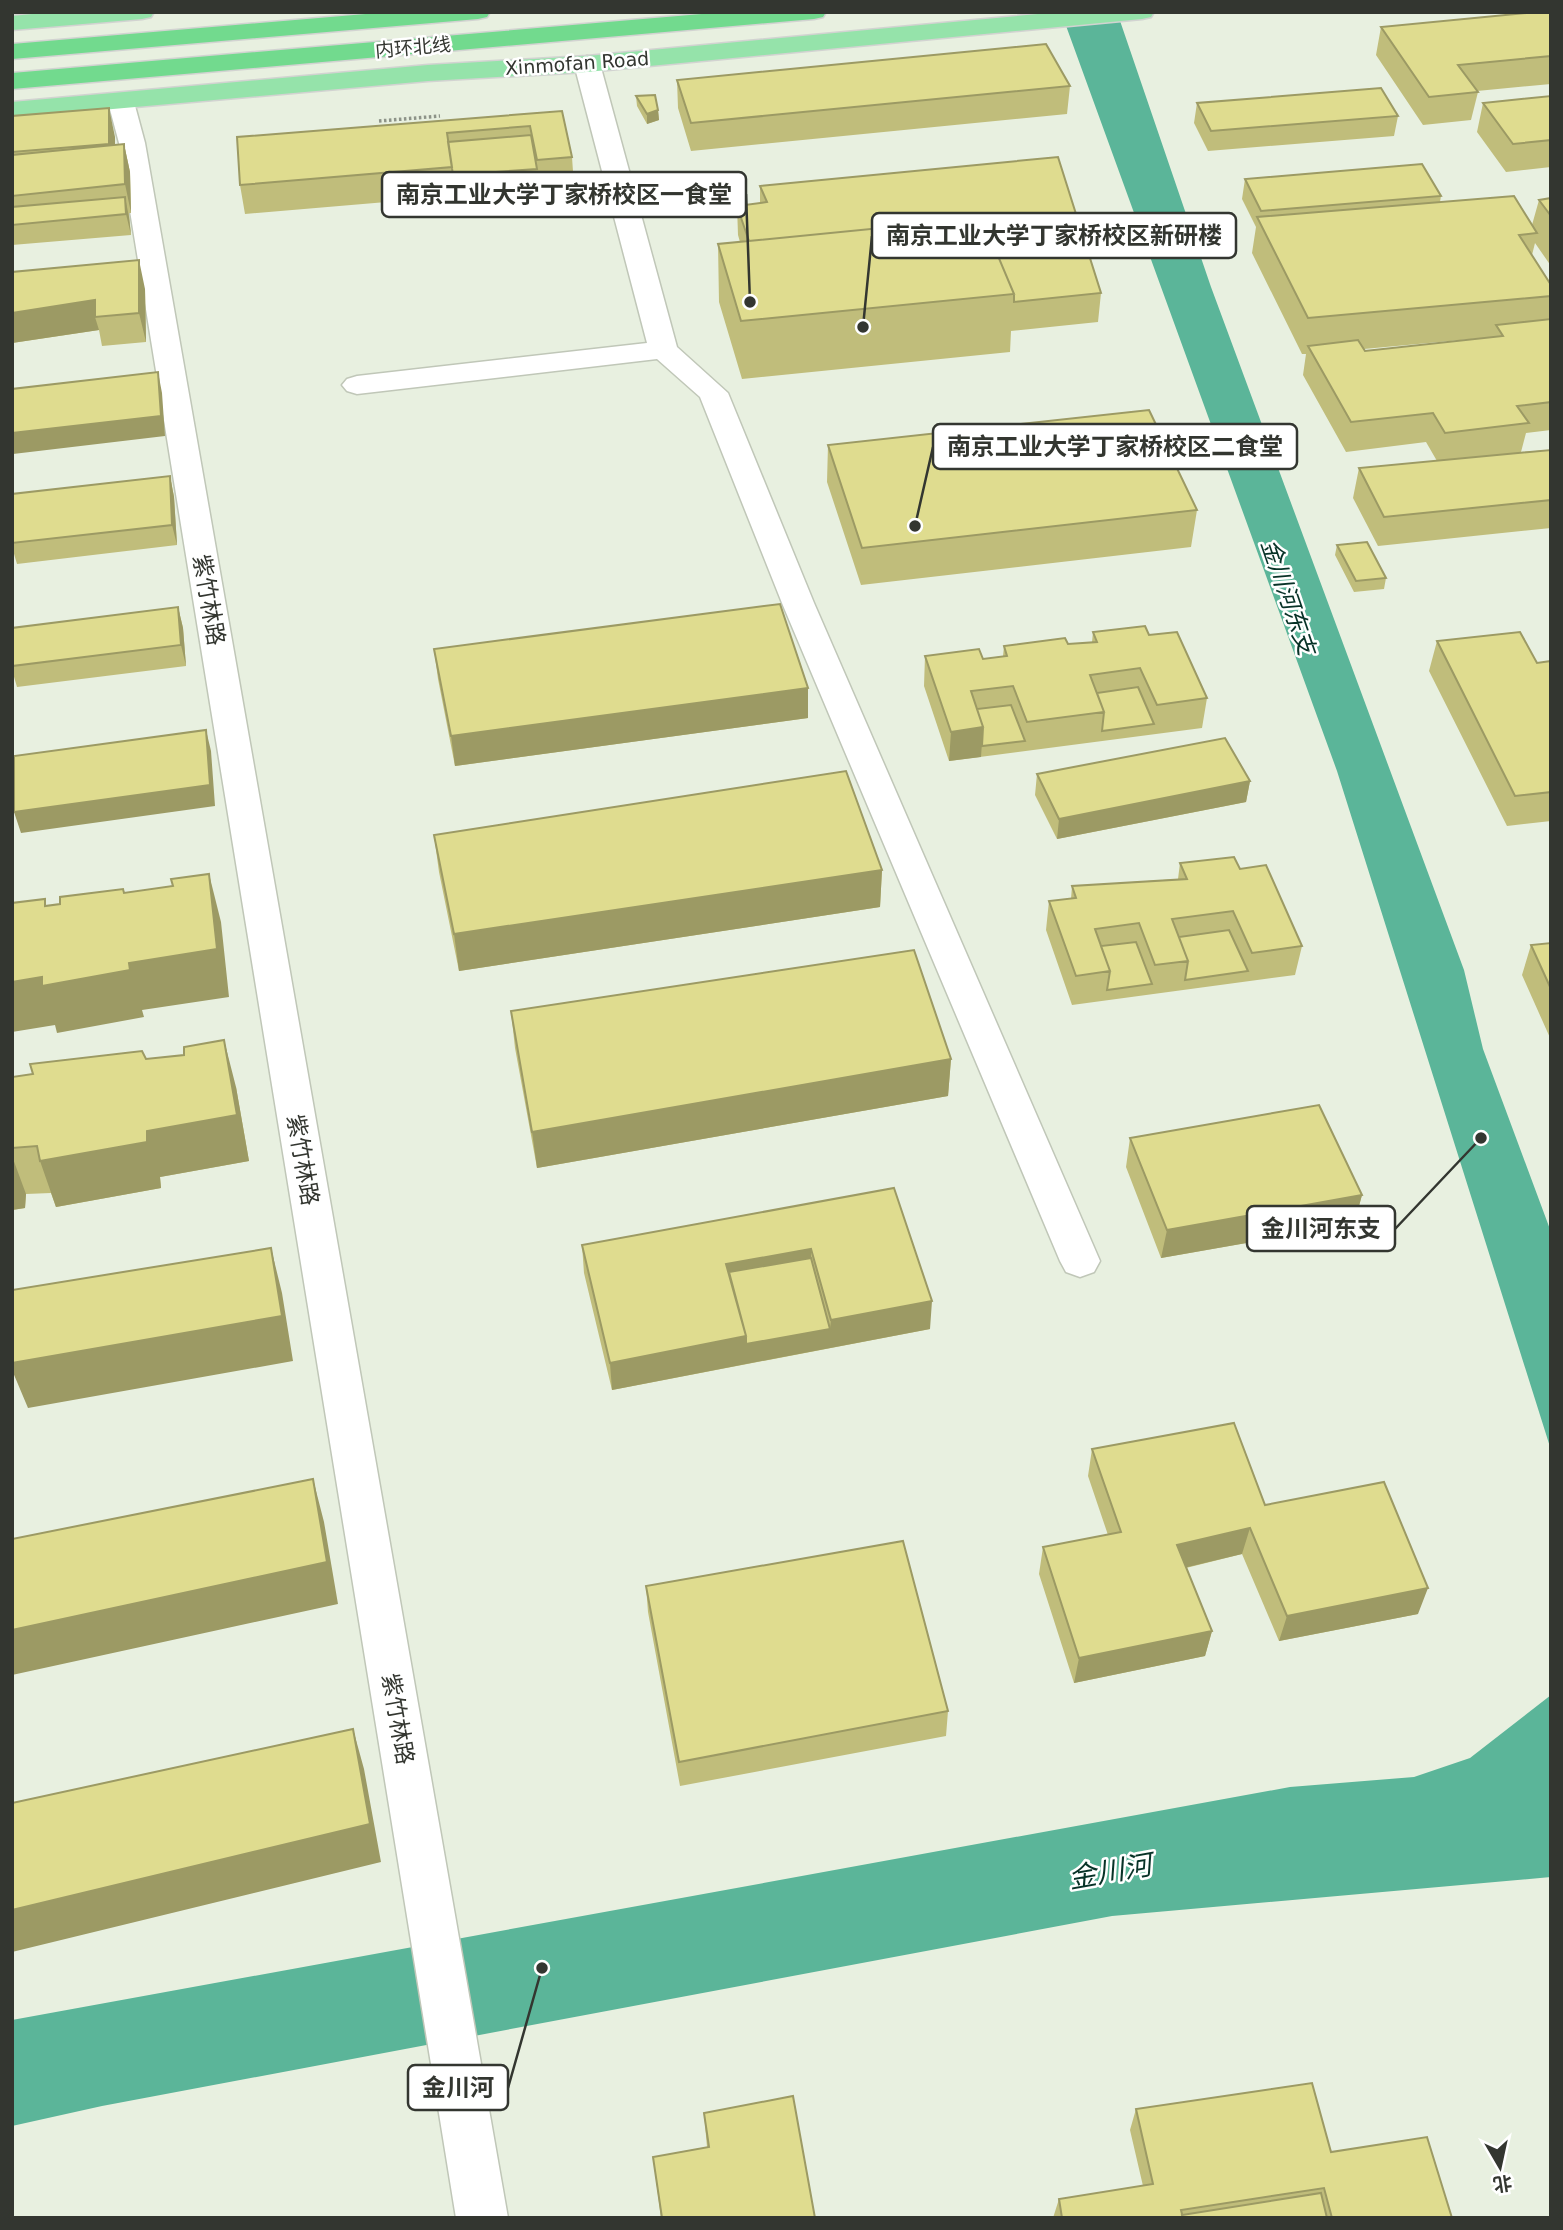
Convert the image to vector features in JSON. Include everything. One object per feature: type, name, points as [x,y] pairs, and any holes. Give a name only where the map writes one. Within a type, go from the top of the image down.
[{"type":"highway","name":"内环北线","points":[[12,52],[478,12]]},
{"type":"highway","name":"内环北线","points":[[12,81],[805,13]]},
{"type":"highway","points":[[428,73],[805,13]]},
{"type":"main road","points":[[12,23],[142,12]]},
{"type":"main road","name":"Xinmofan Road","points":[[12,110],[428,73],[587,64],[1142,12]]},
{"type":"street","points":[[587,64],[663,350],[713,393],[798,603],[1080,1261]]},
{"type":"street","name":"紫竹林路","points":[[121,102],[134,157],[482,2218]]},
{"type":"street","points":[[357,386],[663,350]]},
{"type":"water","points":[[1061,12],[1117,12],[1211,287],[1464,970],[1483,1049],[1551,1232],[1551,1450],[1337,771]]},
{"type":"water","points":[[1551,1695],[1551,1877],[1112,1916],[102,2106],[12,2126],[12,2020],[1290,1787],[1414,1777],[1470,1758]]},
{"type":"building","points":[[1551,12],[1551,56],[1458,65],[1478,92],[1429,97],[1381,27]]},
{"type":"building","points":[[1046,44],[1070,86],[691,123],[677,80]]},
{"type":"building","points":[[1381,88],[1398,116],[1211,131],[1197,103]]},
{"type":"building","points":[[655,95],[658,110],[647,114],[636,96]]},
{"type":"building","points":[[1551,96],[1551,140],[1513,144],[1483,103]]},
{"type":"building","points":[[109,108],[109,144],[12,152],[12,116]]},
{"type":"building","points":[[562,111],[572,157],[537,160],[530,126],[447,133],[452,167],[240,185],[237,137]]},
{"type":"building","points":[[531,135],[537,169],[453,175],[448,142]]},
{"type":"building","points":[[124,144],[125,184],[12,196],[12,155]]},
{"type":"building","points":[[1058,157],[1101,293],[1014,302],[1014,294],[982,218],[749,241],[737,206],[767,202],[760,186]]},
{"type":"building","points":[[1422,164],[1441,196],[1261,211],[1245,179]]},
{"type":"building","points":[[1514,196],[1537,233],[1519,235],[1551,285],[1551,296],[1308,318],[1257,217]]},
{"type":"building","points":[[125,197],[126,214],[12,225],[12,207]]},
{"type":"building","points":[[1551,198],[1551,216],[1539,200]]},
{"type":"building","points":[[982,218],[1014,294],[741,321],[718,244]]},
{"type":"building","points":[[139,260],[139,313],[95,317],[95,300],[12,313],[12,272]]},
{"type":"building","points":[[1551,319],[1551,402],[1517,406],[1529,423],[1445,433],[1433,413],[1351,422],[1308,346],[1358,340],[1365,351],[1503,336],[1496,325]]},
{"type":"building","points":[[158,372],[161,416],[12,433],[12,389]]},
{"type":"building","points":[[1149,410],[1197,510],[862,548],[828,445]]},
{"type":"building","points":[[1551,450],[1551,500],[1384,517],[1359,468]]},
{"type":"building","points":[[170,476],[172,525],[12,543],[12,494]]},
{"type":"building","points":[[1367,542],[1386,578],[1356,581],[1337,545]]},
{"type":"building","points":[[780,604],[808,688],[451,736],[434,649]]},
{"type":"building","points":[[178,607],[181,645],[12,666],[12,628]]},
{"type":"building","points":[[1145,626],[1149,635],[1177,632],[1207,698],[1157,705],[1140,668],[1090,675],[1104,712],[1027,722],[1013,686],[971,691],[983,727],[951,732],[925,656],[979,649],[983,659],[1007,656],[1004,646],[1065,638],[1068,644],[1097,642],[1093,632]]},
{"type":"building","points":[[1520,632],[1537,663],[1551,661],[1551,792],[1515,796],[1437,641]]},
{"type":"building","points":[[1138,687],[1154,724],[1102,731],[1104,712],[1097,693]]},
{"type":"building","points":[[1011,705],[1025,741],[982,746],[983,727],[977,709]]},
{"type":"building","points":[[206,730],[210,785],[14,812],[14,756]]},
{"type":"building","points":[[1225,738],[1250,781],[1059,819],[1037,774]]},
{"type":"building","points":[[846,771],[882,870],[454,934],[434,835]]},
{"type":"building","points":[[1234,857],[1240,869],[1266,865],[1302,946],[1252,953],[1233,911],[1172,919],[1188,961],[1155,965],[1139,923],[1095,929],[1110,971],[1076,976],[1049,901],[1076,898],[1072,886],[1187,879],[1180,863]]},
{"type":"building","points":[[209,874],[217,949],[129,963],[130,970],[42,986],[42,977],[12,982],[12,903],[45,899],[45,906],[60,904],[60,897],[123,889],[124,893],[173,886],[171,879]]},
{"type":"building","points":[[1229,930],[1248,971],[1185,980],[1188,961],[1179,937]]},
{"type":"building","points":[[1136,942],[1152,984],[1107,990],[1110,971],[1101,946]]},
{"type":"building","points":[[1551,943],[1551,989],[1531,945]]},
{"type":"building","points":[[914,950],[951,1059],[532,1132],[511,1011]]},
{"type":"building","points":[[224,1040],[237,1115],[147,1131],[147,1142],[40,1161],[37,1146],[12,1148],[12,1077],[33,1074],[30,1064],[142,1051],[146,1059],[184,1055],[184,1047]]},
{"type":"building","points":[[1319,1105],[1362,1195],[1167,1230],[1130,1138]]},
{"type":"building","points":[[894,1188],[932,1301],[831,1320],[811,1249],[726,1264],[746,1336],[610,1363],[582,1245]]},
{"type":"building","points":[[271,1248],[282,1316],[12,1363],[12,1290]]},
{"type":"building","points":[[811,1258],[830,1329],[746,1344],[729,1272]]},
{"type":"building","points":[[1234,1423],[1265,1505],[1384,1482],[1428,1588],[1287,1616],[1250,1528],[1177,1545],[1212,1631],[1079,1658],[1043,1547],[1121,1532],[1092,1449]]},
{"type":"building","points":[[313,1479],[327,1562],[12,1630],[12,1539]]},
{"type":"building","points":[[903,1541],[948,1711],[679,1762],[646,1586]]},
{"type":"building","points":[[353,1729],[370,1824],[12,1910],[12,1803]]},
{"type":"building","points":[[1312,2083],[1331,2152],[1427,2137],[1452,2218],[1332,2218],[1324,2188],[1181,2210],[1183,2218],[1062,2218],[1059,2199],[1153,2184],[1136,2109]]},
{"type":"building","points":[[793,2096],[815,2218],[662,2218],[653,2157],[709,2147],[704,2113]]},
{"type":"building","points":[[1321,2193],[1327,2218],[1183,2218],[1182,2215]]},
{"type":"place","name":"南京工业大学丁家桥校区一食堂","points":[[750,302]]},
{"type":"place","name":"南京工业大学丁家桥校区新研楼","points":[[863,327]]},
{"type":"place","name":"南京工业大学丁家桥校区二食堂","points":[[915,526]]},
{"type":"place","name":"金川河东支","points":[[1481,1138]]},
{"type":"place","name":"金川河","points":[[542,1968]]}]
